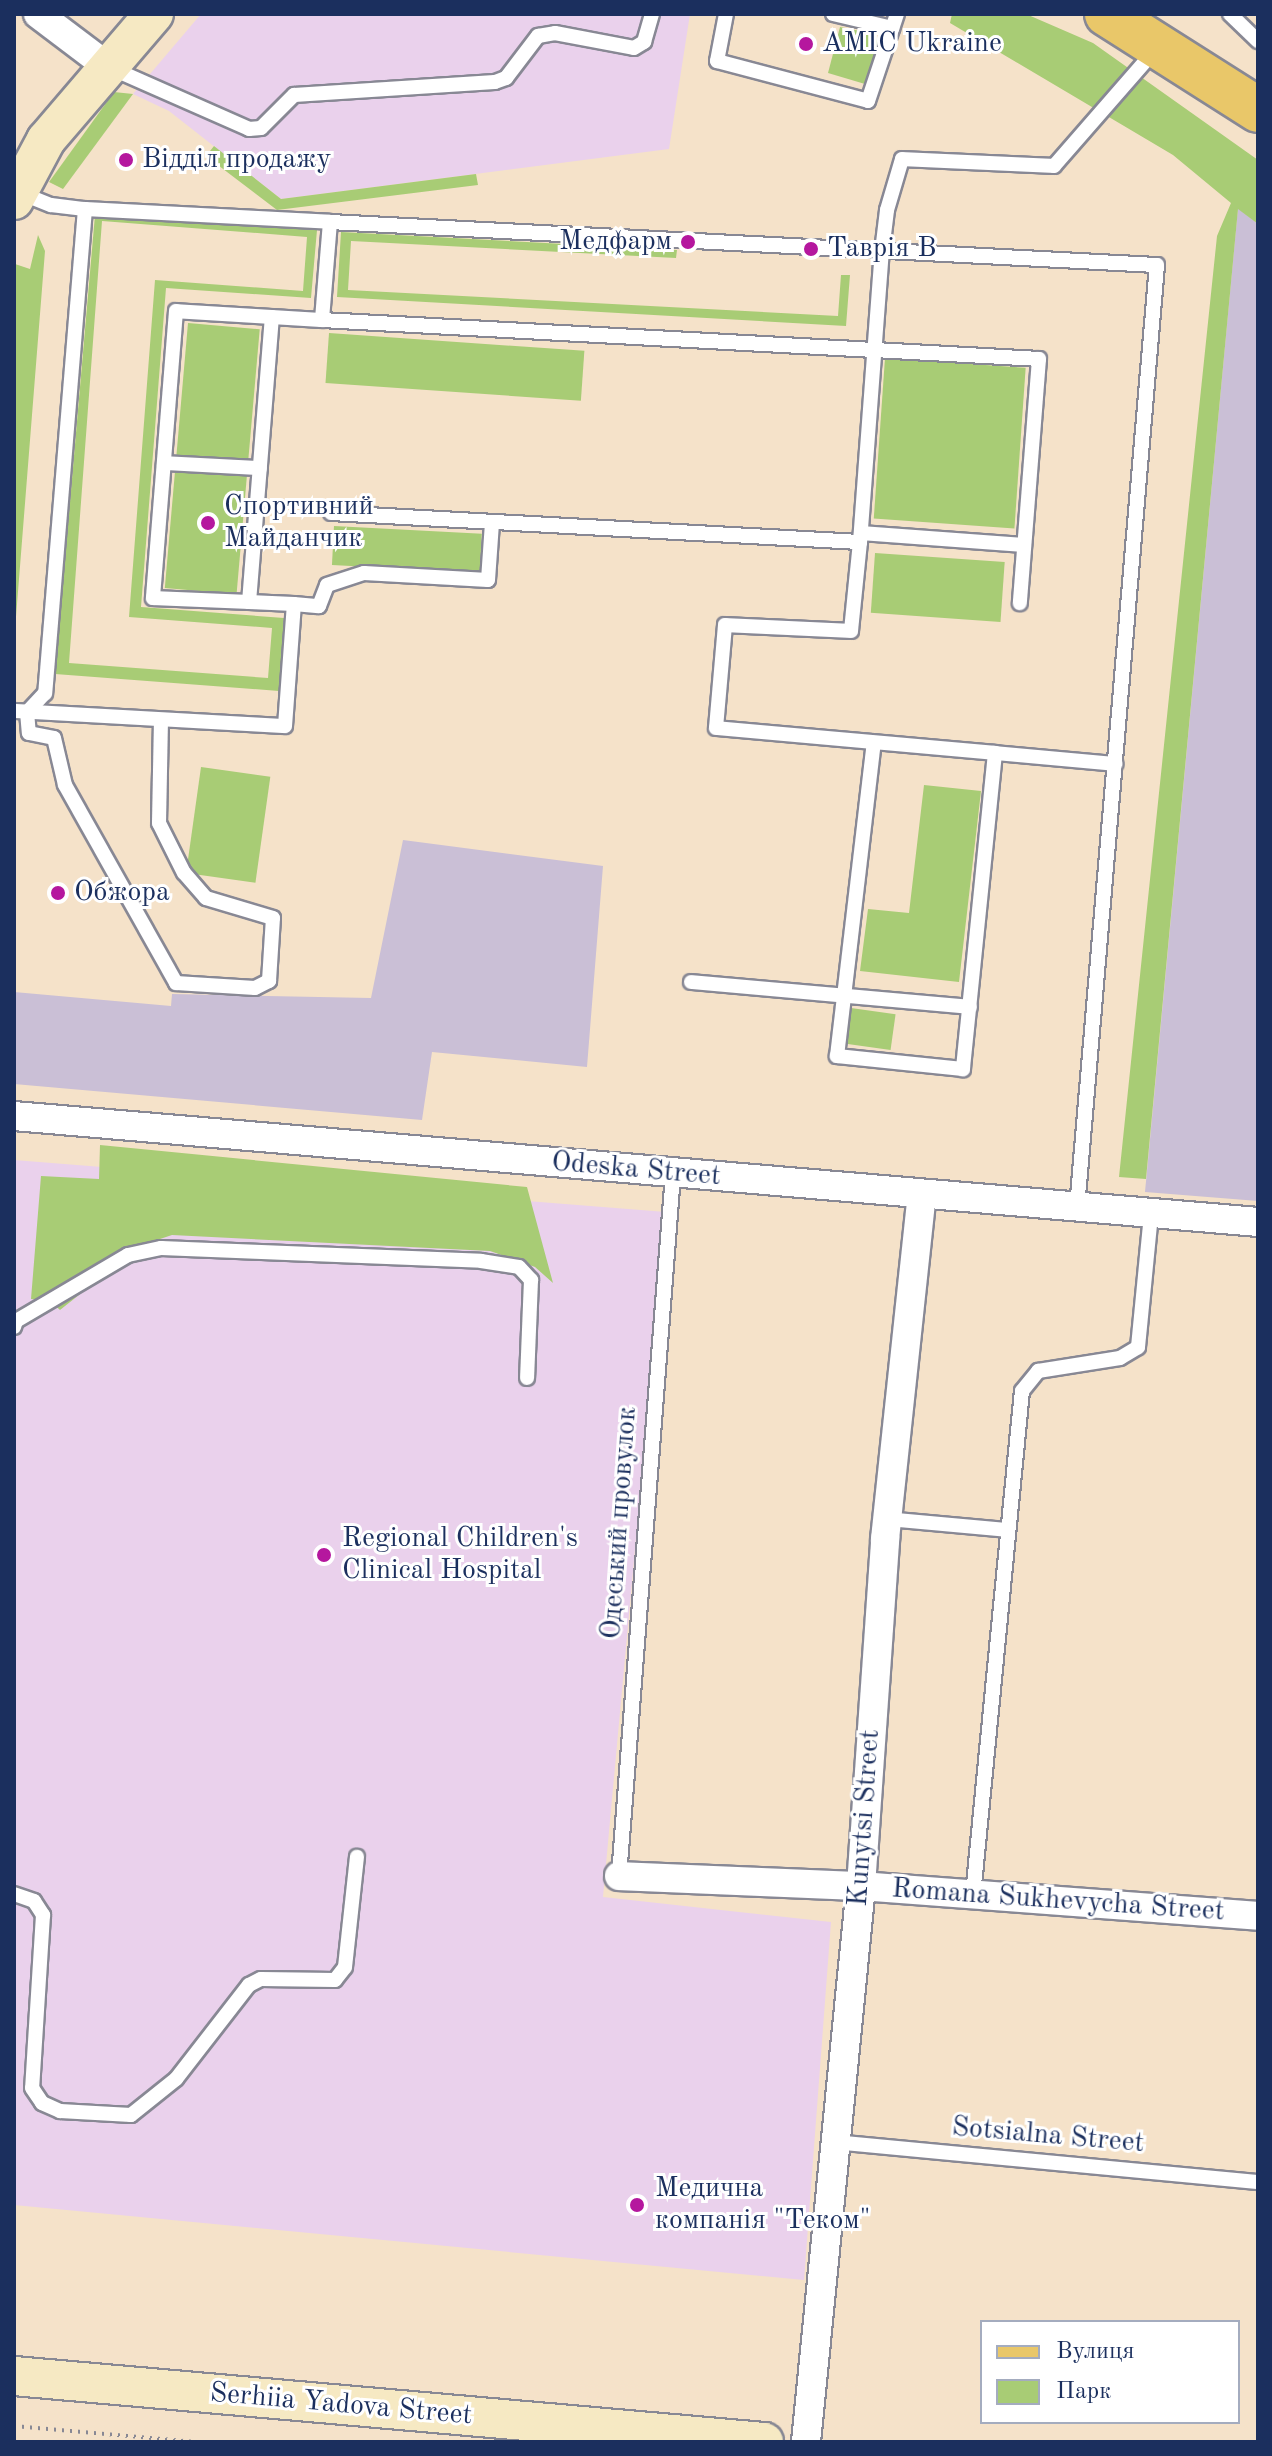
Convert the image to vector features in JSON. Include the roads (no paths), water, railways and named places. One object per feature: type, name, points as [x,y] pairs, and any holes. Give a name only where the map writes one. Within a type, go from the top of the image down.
[{"type":"main road","points":[[1107,14],[1258,110]]},
{"type":"street","points":[[38,14],[108,67]]},
{"type":"street","points":[[15,195],[46,140],[154,14]]},
{"type":"street","name":"Odeska Street","points":[[14,1116],[1258,1222]]},
{"type":"street","name":"Kunytsi Street","points":[[806,2442],[832,2142],[861,1886],[887,1519],[922,1194]]},
{"type":"street","name":"Romana Sukhevycha Street","points":[[619,1876],[861,1886],[1258,1916]]},
{"type":"street","name":"Serhiia Yadova Street","points":[[14,2376],[764,2442]]},
{"type":"lane","points":[[108,67],[249,129],[261,128],[294,95],[495,82],[506,78],[538,36],[555,33],[634,48],[644,42],[652,14]]},
{"type":"lane","points":[[726,14],[717,61],[868,101],[895,21],[833,14]]},
{"type":"lane","points":[[1230,14],[1258,41]]},
{"type":"lane","points":[[1115,764],[716,728],[725,625],[851,631],[882,251],[887,210],[902,159],[1054,166],[1159,45]]},
{"type":"lane","points":[[15,195],[51,205],[85,209],[1157,265],[1077,1208]]},
{"type":"lane","points":[[20,712],[45,693],[85,209]]},
{"type":"lane","points":[[322,320],[330,222]]},
{"type":"lane","points":[[492,523],[488,580],[364,573],[327,585],[319,606],[153,598],[176,311],[1039,359],[1020,603]]},
{"type":"lane","points":[[249,602],[272,317]]},
{"type":"lane","points":[[164,463],[260,468]]},
{"type":"lane","points":[[331,513],[492,523],[1024,545]]},
{"type":"lane","points":[[20,712],[285,726],[294,604]]},
{"type":"lane","points":[[20,712],[29,733],[54,738],[65,785],[176,983],[255,988],[269,981],[273,918],[206,898],[184,873],[159,823],[161,720]]},
{"type":"lane","points":[[874,743],[837,1056],[963,1069],[995,753]]},
{"type":"lane","points":[[691,982],[970,1007]]},
{"type":"lane","name":"Одеський провулок","points":[[619,1876],[673,1174]]},
{"type":"lane","points":[[973,1895],[1024,1383],[1038,1371],[1120,1358],[1138,1347],[1151,1214]]},
{"type":"lane","points":[[14,1327],[16,1321],[128,1255],[161,1248],[481,1261],[519,1267],[531,1280],[527,1378]]},
{"type":"lane","points":[[887,1519],[1007,1530]]},
{"type":"lane","points":[[14,1894],[34,1901],[43,1915],[32,2088],[42,2103],[60,2111],[131,2115],[176,2079],[249,1985],[261,1979],[335,1980],[345,1967],[357,1857]]},
{"type":"lane","name":"Sotsialna Street","points":[[832,2142],[1258,2182]]},
{"type":"place","name":"AMIC Ukraine","points":[[806,44]]},
{"type":"place","name":"Відділ продажу","points":[[126,160]]},
{"type":"place","name":"Медфарм","points":[[688,242]]},
{"type":"place","name":"Таврія В","points":[[811,249]]},
{"type":"place","name":"Спортивний Майданчик","points":[[208,523]]},
{"type":"place","name":"Обжора","points":[[58,893]]},
{"type":"place","name":"Regional Children's Clinical Hospital","points":[[324,1555]]},
{"type":"place","name":"Медична компанія \"Теком\"","points":[[637,2205]]}]
